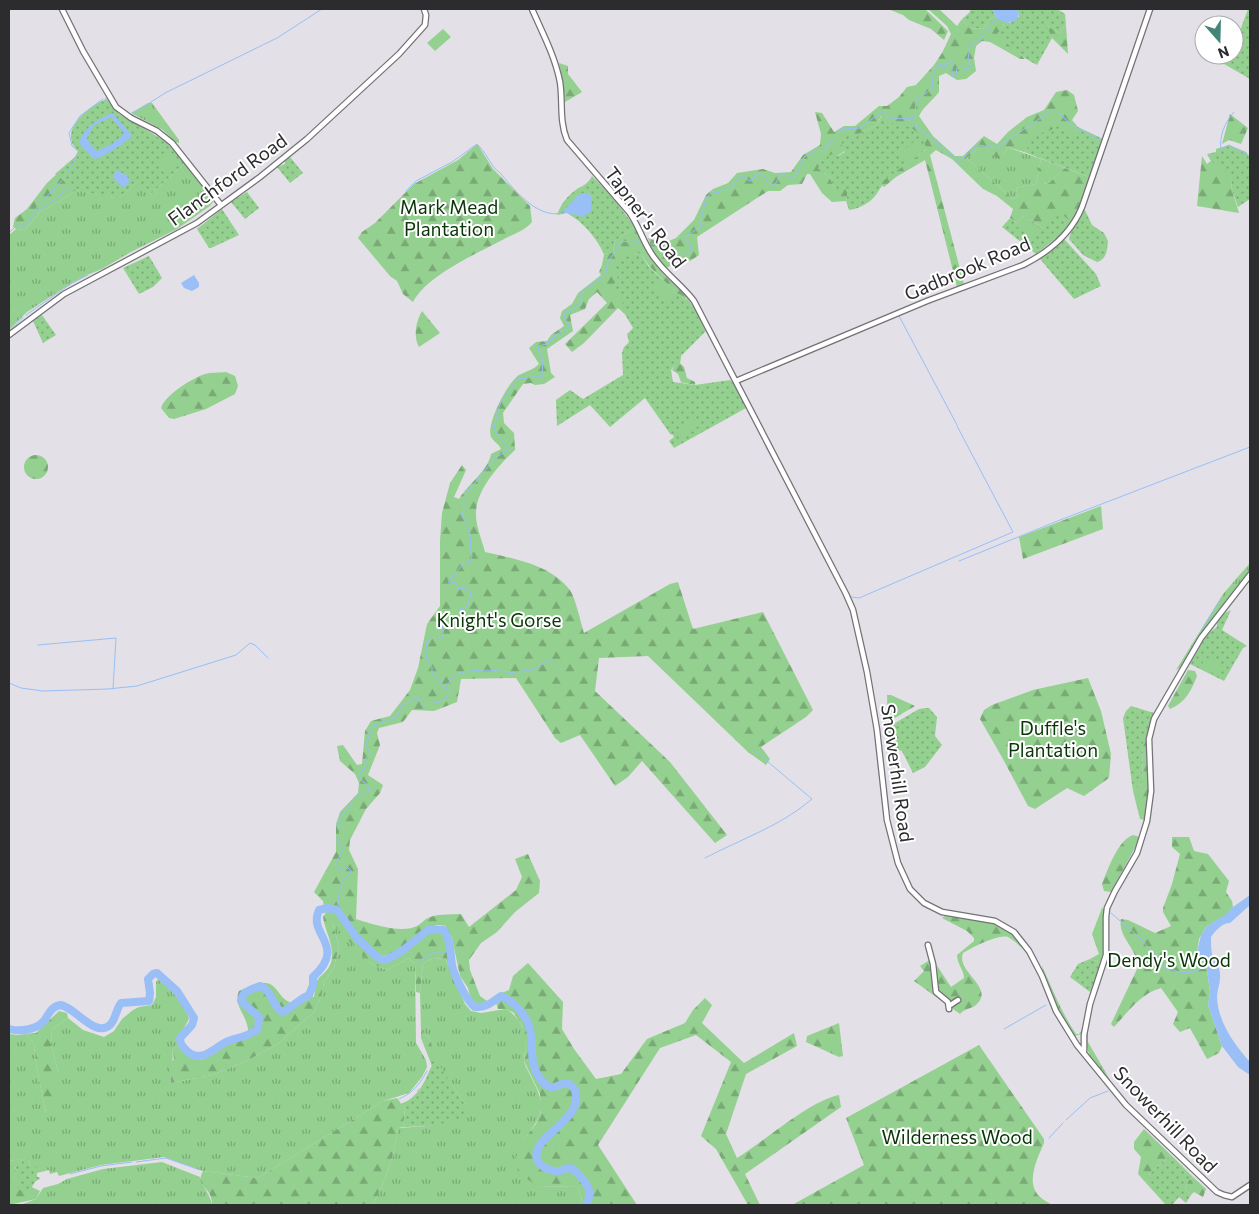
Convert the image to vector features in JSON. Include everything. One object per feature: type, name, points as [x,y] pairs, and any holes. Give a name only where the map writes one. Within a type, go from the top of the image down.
[{"type":"street","points":[[62,9],[116,106],[131,118],[158,130],[172,142],[221,205]]},
{"type":"street","name":"Flanchford Road","points":[[9,335],[64,294],[183,232],[249,185],[307,139],[381,72],[415,38],[425,25],[426,16],[424,9]]},
{"type":"street","name":"Tapner's Road","points":[[532,9],[557,70],[561,92],[562,126],[567,140],[629,212],[638,225],[647,247],[656,261],[694,300],[736,381]]},
{"type":"street","name":"Gadbrook Road","points":[[736,381],[903,311],[1023,265],[1035,259],[1064,236],[1073,225],[1082,207],[1150,9]]},
{"type":"street","name":"Snowerhill Road","points":[[736,381],[801,504],[853,610],[868,672],[877,730],[887,820],[894,851],[910,889],[916,896],[934,908],[949,914],[995,921],[1014,932],[1036,962],[1056,1012],[1073,1039],[1126,1105],[1217,1192],[1232,1197],[1250,1185]]},
{"type":"street","points":[[1084,1053],[1084,1035],[1090,1004],[1106,954],[1107,908],[1115,890],[1137,853],[1147,821],[1151,791],[1149,739],[1154,719],[1201,638],[1250,575]]},
{"type":"street","points":[[928,945],[933,964],[936,992],[949,1007],[958,1000]]},
{"type":"street","points":[[1073,1039],[1084,1035]]},
{"type":"green space","points":[[888,9],[925,9],[948,31],[944,40],[931,29]]},
{"type":"green space","points":[[928,9],[939,9],[957,26],[962,19],[969,28],[983,29],[990,19],[996,17],[1003,21],[1004,26],[997,35],[1025,59],[1020,59],[990,42],[982,41],[976,46],[974,58],[976,71],[966,79],[957,80],[946,73],[939,76],[939,92],[919,116],[933,136],[955,156],[963,156],[984,136],[997,144],[1008,132],[1027,117],[1044,110],[1056,92],[1067,90],[1074,95],[1078,111],[1072,120],[1078,127],[1072,136],[1045,132],[1024,152],[1007,147],[1004,155],[999,159],[979,148],[966,158],[1013,199],[1018,197],[1016,188],[1036,184],[1041,159],[1050,162],[1044,184],[1049,183],[1065,168],[1089,177],[1078,213],[1072,222],[1044,228],[1023,216],[1017,223],[1010,218],[1013,209],[997,196],[983,189],[952,159],[936,150],[930,155],[964,284],[957,287],[925,160],[896,177],[884,187],[879,183],[927,149],[886,122],[881,116],[877,125],[841,143],[845,151],[818,168],[830,178],[835,189],[847,189],[846,201],[832,202],[822,193],[810,174],[807,174],[802,184],[788,185],[780,191],[768,191],[697,237],[699,255],[690,261],[679,259],[667,268],[653,253],[648,238],[664,243],[676,238],[694,220],[706,195],[713,189],[728,183],[737,173],[763,169],[775,173],[791,172],[803,155],[820,145],[821,134],[815,112],[822,113],[834,132],[844,126],[855,126],[879,106],[887,106],[899,97],[907,87],[916,85],[934,65],[951,34],[947,26]]},
{"type":"green space","points":[[971,9],[992,9],[996,17],[990,19],[983,29],[969,28],[962,19]]},
{"type":"green space","points":[[1016,9],[1057,9],[1065,14],[1066,25],[1059,33],[1047,27],[1052,38],[1037,65],[996,35],[1004,26],[1003,21],[1010,23],[1019,17]]},
{"type":"green space","points":[[1248,9],[1250,9],[1250,79],[1226,65],[1244,65],[1244,20]]},
{"type":"green space","points":[[1066,25],[1068,54],[1052,38],[1047,28],[1048,26],[1059,33]]},
{"type":"green space","points":[[443,29],[451,37],[435,51],[427,43]]},
{"type":"green space","points":[[559,63],[568,66],[568,74],[582,92],[565,102],[563,82]]},
{"type":"green space","points":[[107,99],[119,114],[165,141],[185,163],[151,194],[138,181],[122,195],[115,198],[76,190],[55,174],[75,157],[78,151],[72,144],[71,136],[78,120],[92,107]]},
{"type":"green space","points":[[148,103],[152,103],[179,140],[179,143],[175,142],[163,130],[131,113]]},
{"type":"green space","points":[[1230,114],[1248,128],[1241,144],[1229,140],[1222,144]]},
{"type":"green space","points":[[882,115],[886,122],[906,126],[916,131],[924,141],[927,149],[880,183],[882,186],[870,201],[860,207],[849,210],[846,201],[847,189],[835,189],[830,178],[818,168],[821,160],[832,154],[838,156],[845,152],[841,143],[848,134],[859,134],[877,125]]},
{"type":"green space","points":[[1059,125],[1072,135],[1078,127],[1103,139],[1089,177],[1024,152],[1028,147],[1031,136],[1052,130]]},
{"type":"green space","points":[[917,139],[924,147],[907,161],[900,153]]},
{"type":"green space","name":"Mark Mead Plantation","points":[[478,145],[493,169],[530,206],[532,222],[520,232],[441,274],[420,292],[413,302],[403,294],[397,281],[390,276],[358,238],[362,232],[375,223],[414,184],[458,160]]},
{"type":"green space","points":[[1229,145],[1246,152],[1250,158],[1250,199],[1238,207],[1228,172],[1211,161],[1207,154],[1216,152],[1216,149]]},
{"type":"green space","points":[[1007,147],[1041,159],[1036,184],[1016,188],[1018,197],[1013,199],[966,158],[979,148],[1004,155]]},
{"type":"green space","points":[[76,148],[139,181],[122,195],[115,198],[76,190],[40,212],[25,230],[13,227],[15,218],[27,209],[47,183],[75,157],[79,151]]},
{"type":"green space","points":[[170,151],[180,162],[166,175],[156,164]]},
{"type":"green space","points":[[1246,152],[1250,158],[1231,179],[1232,190],[1239,213],[1197,206],[1202,156],[1207,164],[1212,160],[1241,158]]},
{"type":"green space","points":[[290,157],[303,173],[290,183],[277,167],[285,164],[285,161]]},
{"type":"green space","points":[[1050,162],[1065,168],[1049,183],[1043,184]]},
{"type":"green space","points":[[185,163],[212,197],[213,202],[210,206],[177,229],[67,286],[27,312],[9,330],[9,235],[16,229],[25,230],[40,212],[76,190],[115,198],[122,195],[139,181],[151,194]]},
{"type":"green space","points":[[592,176],[610,194],[635,227],[615,241],[613,252],[604,254],[584,225],[567,213],[557,215],[567,197],[587,183]]},
{"type":"green space","points":[[247,192],[259,208],[245,219],[231,202]]},
{"type":"green space","points":[[1084,208],[1092,225],[1104,233],[1108,241],[1105,256],[1097,262],[1083,255],[1069,239]]},
{"type":"green space","points":[[222,209],[239,235],[209,248],[197,229]]},
{"type":"green space","points":[[1060,213],[1072,222],[1059,236],[1036,254],[1002,227],[1010,218],[1017,223],[1023,216],[1044,228]]},
{"type":"green space","points":[[1024,216],[1040,229],[1033,239],[1016,226]]},
{"type":"green space","name":"Knight's Gorse","points":[[635,227],[654,263],[687,296],[685,300],[681,295],[677,294],[650,267],[641,254],[635,253],[629,306],[634,329],[625,314],[618,308],[584,343],[572,352],[565,344],[607,303],[597,292],[589,299],[585,309],[570,315],[573,331],[547,349],[551,373],[555,377],[544,384],[523,384],[503,413],[504,423],[514,433],[515,450],[489,479],[479,497],[476,515],[485,552],[519,560],[541,568],[561,581],[571,592],[584,633],[670,584],[678,582],[693,629],[763,612],[813,710],[806,717],[761,747],[770,759],[766,765],[748,752],[648,656],[599,658],[595,691],[670,762],[727,835],[715,843],[642,761],[628,777],[615,786],[580,735],[561,743],[555,738],[516,678],[461,679],[457,702],[434,711],[412,710],[403,722],[379,728],[377,733],[380,745],[368,775],[383,785],[380,793],[366,809],[350,840],[349,850],[358,869],[356,919],[395,929],[403,929],[417,926],[434,916],[461,914],[469,927],[516,890],[522,877],[515,859],[528,854],[540,881],[539,893],[515,912],[497,932],[481,943],[469,960],[470,970],[480,996],[487,1001],[479,1004],[471,1000],[468,988],[460,976],[452,938],[446,926],[428,928],[397,951],[389,955],[379,956],[354,931],[341,911],[334,906],[324,907],[323,901],[314,892],[336,852],[336,824],[340,812],[358,793],[359,783],[355,774],[340,761],[337,746],[343,745],[357,765],[362,764],[365,731],[371,721],[390,716],[410,690],[418,668],[427,624],[440,606],[442,513],[450,483],[462,465],[466,470],[454,497],[459,499],[482,472],[491,454],[501,449],[491,437],[492,422],[499,403],[514,379],[539,364],[529,348],[536,342],[547,341],[551,335],[564,326],[560,318],[562,311],[572,304],[578,293],[601,275],[599,272],[604,254],[613,252],[615,241]]},
{"type":"green space","points":[[1063,240],[1096,274],[1101,286],[1074,299],[1040,259],[1055,246],[1057,247]]},
{"type":"green space","points":[[635,253],[641,254],[649,267],[677,294],[681,295],[685,300],[687,298],[697,312],[706,331],[681,356],[680,365],[675,365],[671,370],[673,382],[695,385],[730,380],[746,408],[674,448],[669,441],[674,437],[645,398],[610,427],[590,405],[557,426],[556,400],[570,390],[583,399],[623,375],[622,353],[624,347],[629,342],[627,334],[633,328],[625,314],[618,307],[625,301],[613,285],[618,279],[615,270],[618,260]]},
{"type":"green space","points":[[149,256],[162,278],[153,287],[139,294],[123,268]]},
{"type":"green space","points":[[662,279],[677,294],[669,303],[654,287]]},
{"type":"green space","points":[[422,311],[440,333],[419,347],[416,339],[416,329]]},
{"type":"green space","points":[[42,315],[56,335],[43,343],[33,321]]},
{"type":"green space","points":[[681,364],[684,367],[687,378],[695,382],[695,385],[679,382],[681,382],[678,374],[672,370],[675,365]]},
{"type":"green space","points":[[226,372],[235,376],[238,386],[235,394],[206,409],[174,419],[169,418],[161,408],[173,392],[193,379],[207,373]]},
{"type":"green space","points":[[692,418],[698,426],[682,440],[676,431]]},
{"type":"green space","points":[[36,455],[45,458],[48,467],[45,476],[36,479],[27,476],[24,467],[27,458]]},
{"type":"green space","points":[[1101,506],[1103,529],[1023,559],[1019,537]]},
{"type":"green space","points":[[1250,563],[1250,573],[1196,640],[1183,666],[1176,670],[1223,594]]},
{"type":"green space","points":[[1231,610],[1222,630],[1247,646],[1243,648],[1224,681],[1190,664],[1203,641],[1217,627],[1219,618]]},
{"type":"green space","points":[[1205,657],[1224,667],[1219,676],[1201,667]]},
{"type":"green space","points":[[1188,670],[1195,671],[1197,676],[1187,696],[1170,709],[1168,706]]},
{"type":"green space","name":"Duffle's Plantation","points":[[1088,678],[1101,711],[1111,754],[1109,778],[1084,796],[1067,788],[1035,809],[1028,806],[980,719],[984,710],[992,705],[1033,690]]},
{"type":"green space","points":[[887,695],[891,695],[915,706],[888,722]]},
{"type":"green space","points":[[1131,706],[1154,713],[1147,740],[1143,740],[1142,783],[1133,791],[1123,718]]},
{"type":"green space","points":[[929,708],[937,717],[935,736],[942,745],[925,767],[913,773],[902,751],[891,748],[888,729],[919,709]]},
{"type":"green space","points":[[1143,739],[1147,740],[1149,786],[1145,820],[1140,819],[1133,791],[1142,783]]},
{"type":"green space","points":[[1133,835],[1140,837],[1138,842],[1111,892],[1104,891],[1102,884],[1114,856],[1123,843]]},
{"type":"green space","name":"Dendy's Wood","points":[[1172,837],[1189,837],[1194,851],[1208,854],[1229,881],[1226,892],[1232,901],[1233,907],[1226,915],[1207,926],[1199,939],[1197,952],[1209,966],[1207,970],[1210,992],[1208,1005],[1222,1046],[1219,1053],[1207,1059],[1190,1028],[1180,1032],[1173,1024],[1178,1012],[1161,988],[1147,994],[1114,1027],[1111,1024],[1138,967],[1135,955],[1122,931],[1121,919],[1128,920],[1155,933],[1171,926],[1163,912],[1163,908],[1180,854],[1172,847]]},
{"type":"green space","points":[[1102,908],[1104,910],[1105,944],[1102,965],[1090,959],[1099,954],[1092,934]]},
{"type":"green space","points":[[327,911],[337,913],[347,929],[379,961],[388,961],[396,958],[425,936],[441,931],[446,936],[450,965],[459,988],[445,958],[432,959],[423,963],[420,993],[416,992],[415,964],[409,958],[387,970],[370,963],[334,925],[339,945],[334,968],[324,982],[321,997],[314,1012],[278,1044],[246,1061],[212,1075],[171,1083],[169,1065],[174,1059],[172,1050],[179,1044],[182,1050],[201,1060],[226,1044],[248,1038],[247,1024],[238,1002],[239,991],[256,984],[265,983],[273,986],[291,1003],[306,994],[314,997],[317,981],[328,969],[331,961],[332,948],[323,917]]},
{"type":"green space","points":[[945,916],[994,923],[1013,934],[1027,951],[1010,938],[1003,937],[985,942],[963,953],[962,960],[964,966],[978,985],[981,997],[976,1005],[960,1014],[914,981],[924,971],[920,966],[930,960],[934,961],[951,987],[964,978],[957,955],[974,941],[974,938],[967,931],[942,918]]},
{"type":"green space","points":[[335,925],[370,963],[387,970],[409,958],[415,964],[416,1043],[426,1060],[427,1067],[422,1077],[409,1093],[383,1101],[258,1178],[203,1171],[164,1157],[101,1165],[59,1176],[57,1172],[50,1174],[49,1170],[37,1173],[37,1167],[30,1166],[29,1158],[9,1161],[9,1034],[27,1034],[34,1044],[46,1113],[58,1071],[51,1045],[52,1029],[68,1018],[83,1030],[104,1037],[114,1031],[122,1019],[133,1010],[152,1005],[156,997],[156,982],[158,979],[176,997],[189,1019],[177,1040],[179,1044],[172,1050],[171,1083],[212,1075],[246,1061],[278,1044],[314,1012],[321,997],[324,982],[334,968],[339,945],[333,926]]},
{"type":"green space","points":[[445,958],[465,1004],[471,1011],[481,1013],[506,1009],[514,1015],[520,1024],[526,1039],[524,1062],[536,1087],[541,1103],[541,1110],[536,1123],[524,1139],[537,1186],[577,1187],[582,1199],[580,1205],[373,1205],[389,1168],[398,1128],[429,1126],[440,1123],[465,1104],[435,1060],[430,1039],[421,1031],[420,993],[423,963],[432,959]]},
{"type":"green space","points":[[1090,959],[1102,965],[1090,992],[1070,977],[1078,964]]},
{"type":"green space","points":[[528,963],[563,1002],[562,1029],[596,1079],[621,1074],[647,1039],[685,1023],[693,1010],[705,998],[712,1005],[702,1023],[744,1063],[794,1033],[797,1046],[746,1074],[726,1134],[737,1158],[814,1105],[839,1095],[841,1107],[745,1174],[760,1205],[748,1205],[716,1149],[701,1136],[731,1062],[696,1035],[660,1048],[598,1145],[637,1205],[580,1205],[582,1199],[577,1187],[537,1186],[518,1172],[516,1157],[524,1139],[536,1124],[541,1112],[540,1094],[524,1061],[526,1043],[522,1026],[514,1013],[506,1009],[498,1009],[494,996],[509,990],[513,976]]},
{"type":"green space","points":[[1042,966],[1066,1017],[1076,1034],[1079,1034],[1082,1030],[1081,1034],[1075,1036],[1065,1023],[1050,992]]},
{"type":"green space","points":[[59,1011],[67,1013],[68,1018],[52,1029],[51,1045],[58,1071],[54,1113],[46,1113],[34,1044],[27,1034],[36,1033]]},
{"type":"green space","points":[[839,1023],[843,1056],[839,1057],[806,1042],[807,1036]]},
{"type":"green space","points":[[421,1031],[430,1039],[436,1060],[454,1088],[427,1076],[432,1066],[421,1038]]},
{"type":"green space","points":[[1088,1032],[1088,1042],[1109,1081],[1089,1054],[1086,1041],[1086,1033]]},
{"type":"green space","name":"Wilderness Wood","points":[[979,1045],[1044,1139],[1034,1170],[1033,1184],[1039,1196],[1052,1205],[792,1205],[864,1165],[846,1118]]},
{"type":"green space","points":[[430,1059],[435,1060],[465,1104],[467,1110],[460,1120],[429,1126],[403,1127],[405,1109],[401,1104],[417,1093],[432,1066]]},
{"type":"green space","points":[[397,1098],[405,1109],[403,1127],[398,1128],[389,1168],[373,1205],[212,1205],[210,1194],[201,1181],[203,1171],[258,1178],[383,1101]]},
{"type":"green space","points":[[12,1122],[25,1122],[29,1126],[28,1131],[12,1134],[9,1124]]},
{"type":"green space","points":[[1144,1129],[1171,1155],[1151,1172],[1146,1183],[1138,1174],[1141,1157],[1134,1149],[1134,1142]]},
{"type":"green space","points":[[1171,1155],[1193,1177],[1188,1181],[1185,1189],[1191,1195],[1186,1203],[1179,1197],[1172,1205],[1166,1205],[1146,1183],[1151,1172]]},
{"type":"green space","points":[[29,1158],[30,1166],[37,1166],[37,1177],[40,1179],[24,1192],[19,1189],[16,1182],[19,1178],[15,1166],[22,1163],[21,1159]]},
{"type":"green space","points":[[21,1159],[22,1163],[15,1167],[19,1176],[40,1191],[36,1199],[9,1205],[9,1161]]},
{"type":"green space","points":[[162,1162],[200,1177],[212,1205],[20,1205],[36,1199],[43,1188],[58,1184],[67,1179],[103,1169]]},
{"type":"green space","points":[[1193,1177],[1206,1189],[1203,1197],[1194,1192],[1191,1195],[1185,1189],[1188,1181]]},
{"type":"water","points":[[992,9],[1016,9],[1019,13],[1016,20],[1006,22],[999,20]]},
{"type":"water","points":[[112,113],[132,135],[110,152],[96,159],[93,158],[79,143],[88,128]],"holes":[[[111,117],[124,133],[112,144],[97,151],[87,138],[93,126]]]},
{"type":"water","points":[[117,169],[121,173],[125,173],[130,181],[126,186],[122,187],[113,177]]},
{"type":"water","points":[[583,193],[592,196],[591,211],[583,217],[562,213],[577,196]]},
{"type":"water","points":[[194,275],[199,283],[199,287],[192,291],[184,288],[181,283]]},
{"type":"water","points":[[1250,895],[1250,905],[1230,923],[1224,924],[1219,928],[1211,937],[1211,947],[1212,955],[1218,964],[1220,974],[1217,997],[1220,1015],[1238,1048],[1250,1062],[1250,1075],[1238,1067],[1222,1046],[1208,1005],[1210,992],[1208,966],[1206,961],[1197,952],[1201,935],[1207,926],[1225,915]]},
{"type":"waterway","points":[[131,115],[165,93],[277,38],[322,9]]},
{"type":"waterway","points":[[651,244],[657,244],[664,255],[689,254],[691,248],[685,237],[700,227],[705,201],[712,191],[718,193],[722,190],[731,189],[740,175],[750,181],[757,174],[762,173],[767,181],[773,185],[780,175],[795,178],[804,157],[813,152],[823,151],[842,129],[860,128],[883,111],[890,118],[915,119],[916,100],[932,89],[933,76],[940,63],[941,67],[944,67],[950,61],[952,62],[952,77],[956,75],[957,68],[969,69],[971,67],[968,59],[970,47],[973,43],[980,40],[997,17]]},
{"type":"waterway","points":[[105,99],[107,98],[119,112],[127,117]]},
{"type":"waterway","points":[[79,152],[72,146],[69,133],[80,116],[103,99]]},
{"type":"waterway","points":[[906,118],[959,161],[979,145],[996,148],[1054,109],[1074,127],[1103,141]]},
{"type":"waterway","points":[[1234,112],[1223,129],[1221,149],[1229,145],[1250,156]]},
{"type":"waterway","points":[[406,191],[416,181],[452,162],[477,144],[495,169],[520,196],[544,212],[562,213]]},
{"type":"waterway","points":[[67,173],[78,155]]},
{"type":"waterway","points":[[1079,208],[1095,162]]},
{"type":"waterway","points":[[9,233],[16,226],[28,223],[37,207],[66,176]]},
{"type":"waterway","points":[[37,210],[40,210],[69,188]]},
{"type":"waterway","points":[[337,910],[342,883],[344,878],[352,872],[347,867],[340,869],[335,865],[344,848],[337,843],[340,834],[339,821],[354,799],[369,790],[367,784],[362,781],[359,775],[366,766],[366,758],[371,753],[366,745],[372,726],[397,717],[402,705],[415,698],[420,699],[422,704],[426,706],[431,701],[438,703],[449,695],[450,690],[442,687],[440,679],[432,674],[432,667],[426,655],[426,646],[427,642],[433,637],[444,636],[442,627],[444,625],[452,626],[456,623],[462,614],[460,609],[467,607],[471,593],[467,588],[459,589],[455,582],[450,584],[448,582],[463,564],[470,562],[472,556],[471,538],[467,524],[462,516],[463,503],[466,501],[465,495],[495,458],[509,449],[494,429],[501,402],[518,379],[542,376],[543,359],[538,346],[547,344],[557,334],[566,330],[569,326],[564,317],[565,313],[581,305],[581,294],[606,274],[607,265],[620,242],[633,241],[643,244]]},
{"type":"waterway","points":[[26,315],[72,283],[88,275]]},
{"type":"waterway","points":[[899,316],[957,425]]},
{"type":"waterway","points":[[9,331],[23,318]]},
{"type":"waterway","points":[[852,597],[859,598],[1013,532],[957,426]]},
{"type":"waterway","points":[[766,447],[783,477]]},
{"type":"waterway","points":[[959,561],[1250,447]]},
{"type":"waterway","points":[[1202,629],[1220,600]]},
{"type":"waterway","points":[[38,645],[116,638],[113,689]]},
{"type":"waterway","points":[[9,683],[21,688],[43,691],[137,686],[236,655],[250,643],[255,645],[268,658]]},
{"type":"waterway","points":[[443,686],[451,682],[450,678],[465,672],[489,670],[522,674],[525,670],[529,671],[552,659]]},
{"type":"waterway","points":[[1154,729],[1157,718],[1174,691]]},
{"type":"waterway","points":[[705,858],[774,825],[812,799],[755,751]]},
{"type":"waterway","points":[[9,1029],[23,1030],[37,1026],[44,1021],[53,1009],[61,1005],[67,1007],[92,1025],[104,1028],[112,1023],[121,1003],[149,1001],[148,979],[157,973],[177,991],[194,1018],[192,1025],[180,1038],[182,1045],[192,1055],[207,1054],[226,1042],[246,1036],[258,1029],[259,1017],[241,1001],[243,995],[248,991],[260,986],[264,988],[282,1012],[309,995],[313,985],[313,977],[323,966],[327,957],[325,941],[318,927],[319,910],[328,908],[337,910],[357,938],[377,957],[383,960],[402,951],[428,930],[444,930],[449,942],[455,975],[472,1004],[475,1007],[482,1007],[501,996],[508,999],[525,1016],[529,1025],[533,1060],[539,1077],[548,1086],[552,1087],[566,1083],[575,1090],[576,1101],[572,1111],[541,1143],[537,1151],[537,1159],[543,1167],[549,1170],[559,1171],[570,1168],[575,1171],[585,1182],[588,1189],[589,1197],[586,1205]]},
{"type":"waterway","points":[[1111,913],[1141,939],[1166,968],[1183,973],[1192,972],[1199,970],[1208,962]]},
{"type":"waterway","points":[[418,962],[434,953],[451,953]]},
{"type":"waterway","points":[[1004,1029],[1046,1005]]},
{"type":"waterway","points":[[399,1099],[416,1088],[427,1071]]},
{"type":"waterway","points":[[1066,1120],[1090,1098],[1108,1091]]},
{"type":"waterway","points":[[1049,1138],[1063,1123]]},
{"type":"waterway","points":[[136,1162],[166,1158],[200,1170]]},
{"type":"waterway","points":[[70,1174],[101,1166],[132,1162]]}]
